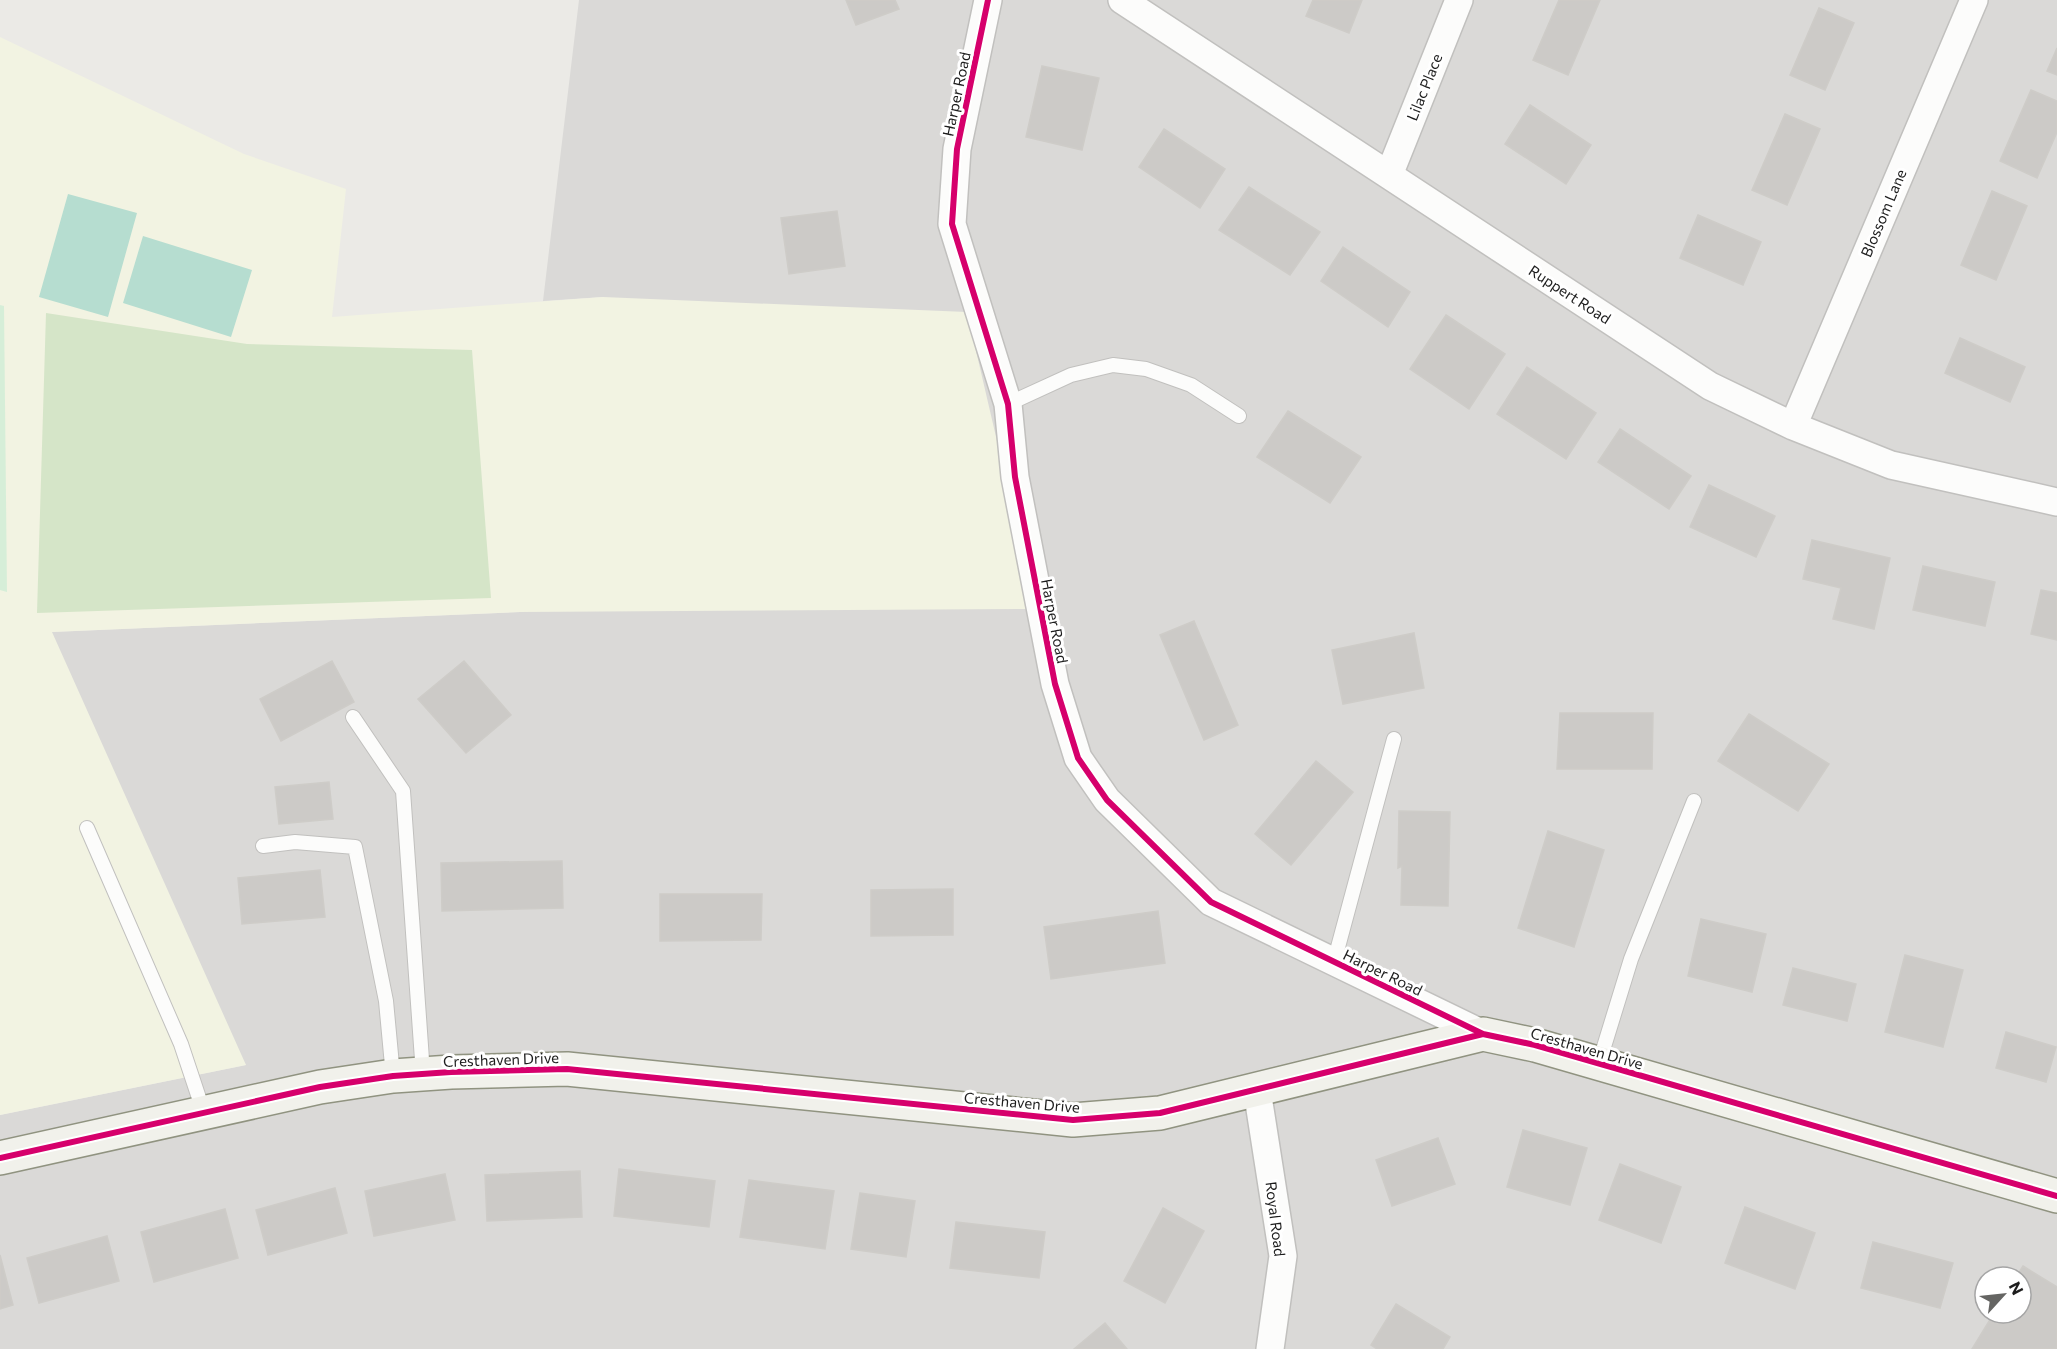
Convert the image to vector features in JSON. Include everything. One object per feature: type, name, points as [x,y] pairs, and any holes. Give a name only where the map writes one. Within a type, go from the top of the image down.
[{"type":"street","name":"Harper Road","points":[[988,0],[957,149],[952,224],[1008,404],[1014,477],[1055,684],[1078,758],[1107,800],[1211,902],[1482,1034]]},
{"type":"street","name":"Ruppert Road","points":[[1122,0],[1710,386],[1793,426],[1892,465],[2057,502]]},
{"type":"street","name":"Lilac Place","points":[[1389,175],[1459,0]]},
{"type":"street","name":"Blossom Lane","points":[[1793,426],[1974,0]]},
{"type":"street","name":"Cresthaven Drive","points":[[0,1158],[320,1086],[451,1072],[567,1069],[1073,1120],[1160,1113],[1482,1034],[1535,1045],[1599,1063],[2057,1196]]},
{"type":"street","name":"Royal Road","points":[[1257,1090],[1282,1256],[1270,1349]]},
{"type":"lane","points":[[1008,404],[1071,375],[1113,365],[1146,369],[1191,385],[1239,416]]},
{"type":"lane","points":[[353,717],[403,791],[408,1076]]},
{"type":"lane","points":[[1334,962],[1394,739]]},
{"type":"lane","points":[[1599,1063],[1631,959],[1694,801]]},
{"type":"lane","points":[[87,828],[181,1044],[204,1113]]},
{"type":"lane","points":[[263,846],[295,842],[355,847],[386,1001],[408,1076]]},
{"type":"shaded area","points":[[579,0],[2057,0],[2057,1349],[0,1349],[0,1115],[246,1065],[0,681],[61,654],[51,632],[520,612],[603,297],[543,301]]},
{"type":"shaded area","points":[[0,37],[244,154],[346,189],[332,317],[603,297],[967,312],[1036,609],[520,612],[52,632],[246,1065],[0,1115]]},
{"type":"shaded area","points":[[0,305],[4,306],[7,592],[0,590]]},
{"type":"green space","points":[[68,194],[137,213],[108,317],[39,297]]},
{"type":"green space","points":[[143,236],[252,270],[231,337],[123,303]]},
{"type":"green space","points":[[46,313],[247,344],[472,350],[491,598],[37,613]]},
{"type":"building","points":[[846,0],[895,0],[899,9],[856,25]]},
{"type":"building","points":[[1313,0],[1362,0],[1349,33],[1306,16]]},
{"type":"building","points":[[1559,0],[1600,0],[1568,75],[1533,60]]},
{"type":"building","points":[[1819,8],[1854,23],[1825,90],[1790,75]]},
{"type":"building","points":[[2057,48],[2057,75],[2047,71]]},
{"type":"building","points":[[1042,66],[1099,78],[1082,150],[1026,137]]},
{"type":"building","points":[[2031,90],[2057,101],[2057,132],[2037,178],[2000,161]]},
{"type":"building","points":[[1530,105],[1591,145],[1566,184],[1505,144]]},
{"type":"building","points":[[1785,114],[1820,129],[1787,205],[1752,190]]},
{"type":"building","points":[[1164,129],[1225,169],[1200,208],[1139,167]]},
{"type":"building","points":[[1249,187],[1320,232],[1290,275],[1219,230]]},
{"type":"building","points":[[1992,191],[2027,206],[1996,280],[1961,265]]},
{"type":"building","points":[[837,211],[845,266],[789,274],[781,218]]},
{"type":"building","points":[[1698,215],[1761,242],[1743,285],[1680,258]]},
{"type":"building","points":[[1343,247],[1410,292],[1388,327],[1321,281]]},
{"type":"building","points":[[1446,315],[1505,354],[1469,409],[1410,369]]},
{"type":"building","points":[[1960,338],[2025,367],[2010,402],[1945,373]]},
{"type":"building","points":[[1527,367],[1596,413],[1566,459],[1497,414]]},
{"type":"building","points":[[1288,411],[1361,457],[1330,503],[1257,457]]},
{"type":"building","points":[[1620,429],[1691,476],[1669,509],[1598,462]]},
{"type":"building","points":[[1709,485],[1775,516],[1756,557],[1690,527]]},
{"type":"building","points":[[1812,540],[1890,558],[1874,629],[1833,619],[1841,588],[1803,579]]},
{"type":"building","points":[[1923,566],[1995,582],[1985,626],[1913,610]]},
{"type":"building","points":[[2041,590],[2057,593],[2057,640],[2031,634]]},
{"type":"building","points":[[1194,621],[1238,725],[1204,740],[1160,635]]},
{"type":"building","points":[[1414,633],[1424,688],[1343,704],[1332,650]]},
{"type":"building","points":[[332,661],[354,702],[281,741],[260,699]]},
{"type":"building","points":[[464,661],[511,715],[466,753],[418,699]]},
{"type":"building","points":[[1560,713],[1653,713],[1652,769],[1557,769]]},
{"type":"building","points":[[1749,714],[1829,764],[1798,811],[1718,761]]},
{"type":"building","points":[[1316,761],[1353,792],[1291,865],[1255,834]]},
{"type":"building","points":[[329,782],[333,819],[279,824],[275,787]]},
{"type":"building","points":[[1399,811],[1450,812],[1448,906],[1401,905],[1402,866],[1398,868]]},
{"type":"building","points":[[1548,831],[1604,850],[1574,947],[1518,928]]},
{"type":"building","points":[[562,861],[563,908],[442,911],[441,863]]},
{"type":"building","points":[[320,870],[325,917],[242,924],[238,878]]},
{"type":"building","points":[[953,889],[953,935],[871,936],[871,890]]},
{"type":"building","points":[[660,894],[762,894],[761,940],[660,941]]},
{"type":"building","points":[[1158,911],[1165,963],[1051,979],[1044,927]]},
{"type":"building","points":[[1701,919],[1766,934],[1752,992],[1688,976]]},
{"type":"building","points":[[1905,955],[1963,970],[1943,1047],[1885,1032]]},
{"type":"building","points":[[1793,968],[1856,984],[1847,1021],[1783,1005]]},
{"type":"building","points":[[2006,1032],[2056,1047],[2046,1082],[1996,1068]]},
{"type":"building","points":[[1523,1130],[1587,1148],[1570,1205],[1507,1187]]},
{"type":"building","points":[[1438,1138],[1455,1184],[1392,1206],[1376,1160]]},
{"type":"building","points":[[1620,1164],[1681,1187],[1661,1243],[1599,1220]]},
{"type":"building","points":[[619,1169],[715,1181],[709,1227],[614,1216]]},
{"type":"building","points":[[580,1171],[582,1217],[487,1221],[485,1175]]},
{"type":"building","points":[[445,1174],[455,1220],[374,1236],[365,1191]]},
{"type":"building","points":[[749,1180],[834,1191],[825,1249],[740,1237]]},
{"type":"building","points":[[335,1188],[347,1233],[268,1255],[256,1210]]},
{"type":"building","points":[[860,1193],[915,1201],[906,1257],[851,1249]]},
{"type":"building","points":[[1745,1207],[1815,1233],[1795,1289],[1725,1263]]},
{"type":"building","points":[[1163,1208],[1204,1231],[1165,1303],[1124,1281]]},
{"type":"building","points":[[225,1209],[238,1258],[154,1282],[141,1232]]},
{"type":"building","points":[[956,1222],[1045,1232],[1039,1278],[950,1268]]},
{"type":"building","points":[[107,1236],[119,1281],[39,1303],[27,1258]]},
{"type":"building","points":[[1873,1242],[1953,1263],[1940,1308],[1861,1288]]},
{"type":"building","points":[[0,1255],[13,1305],[0,1309]]},
{"type":"building","points":[[2033,1272],[2057,1287],[2057,1349],[1972,1349],[1987,1325],[2033,1325]]},
{"type":"building","points":[[1396,1304],[1450,1337],[1443,1349],[1377,1349],[1371,1345]]},
{"type":"building","points":[[1105,1323],[1127,1349],[1074,1349]]},
{"type":"cycle path","points":[[988,0],[957,149],[952,224],[1008,404],[1015,477],[1055,684],[1078,758],[1107,800],[1211,902],[1483,1034]]},
{"type":"cycle path","points":[[0,1158],[320,1087],[393,1076],[451,1072],[567,1069],[1073,1120],[1160,1113],[1483,1034],[1535,1045],[2057,1196]]}]
